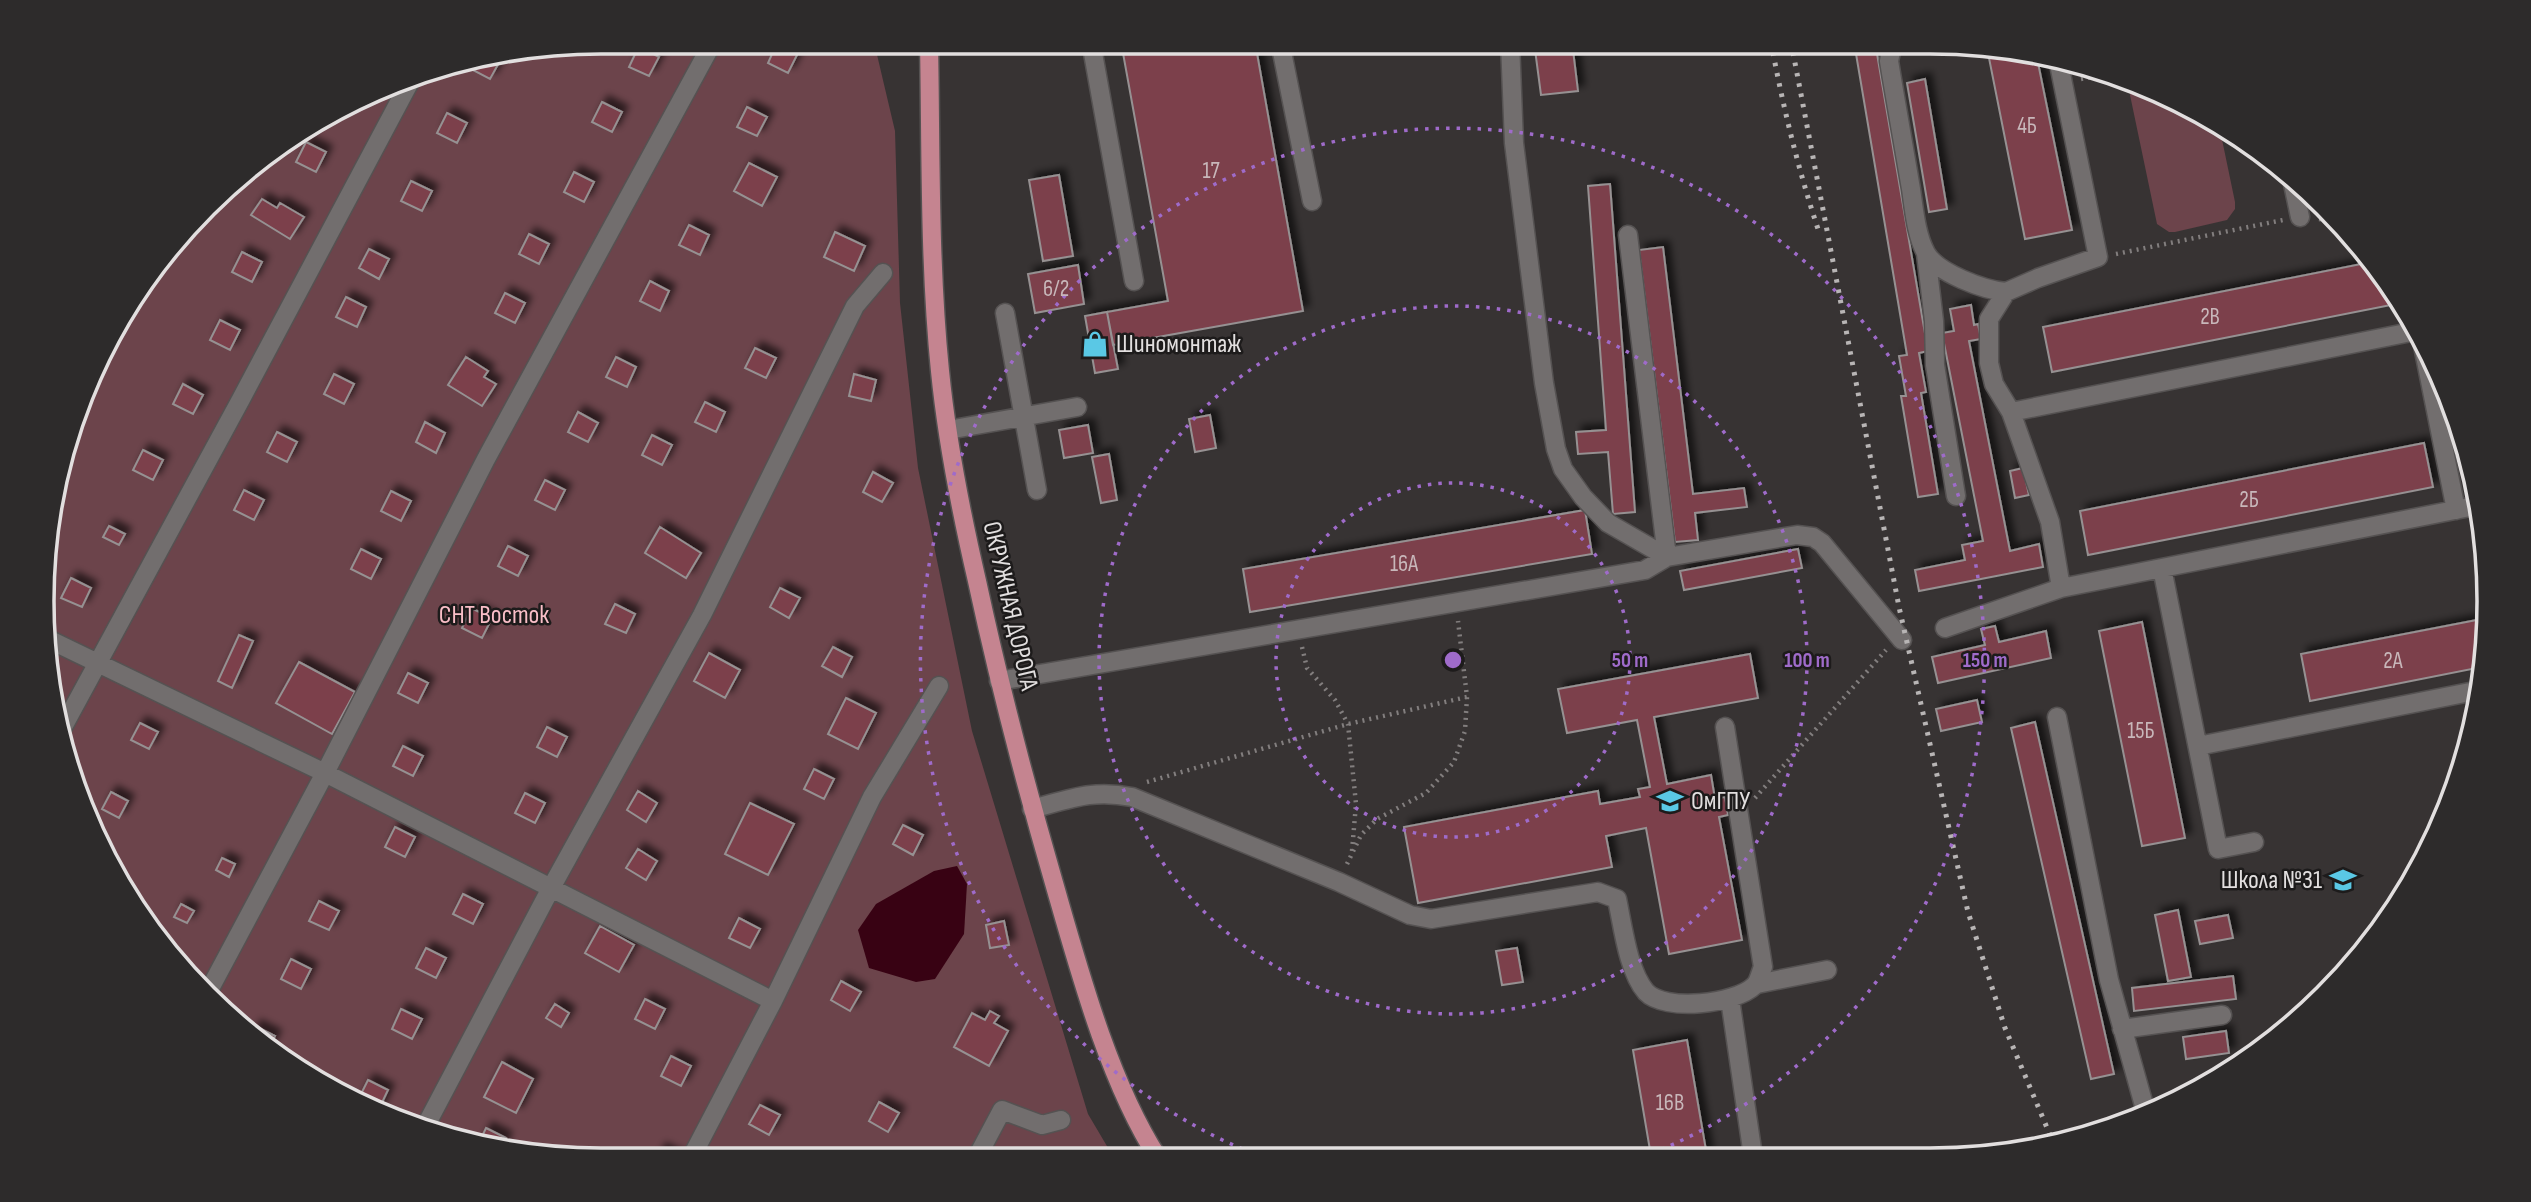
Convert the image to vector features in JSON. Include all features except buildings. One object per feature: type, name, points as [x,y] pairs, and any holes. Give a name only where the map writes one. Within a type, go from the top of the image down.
[{"type":"main road","name":"ОКРУЖНАЯ ДОРОГА","points":[[929,54],[935,297],[940,372],[959,500],[999,681],[1032,809],[1105,1042],[1129,1104],[1153,1148]]},
{"type":"lane","points":[[212,985],[326,774],[486,459],[706,54]]},
{"type":"lane","points":[[1093,54],[1134,281]]},
{"type":"lane","points":[[1282,54],[1312,201]]},
{"type":"lane","points":[[1510,54],[1514,142],[1544,383],[1556,449],[1563,469],[1583,497],[1608,523],[1667,557]]},
{"type":"lane","points":[[1890,54],[1889,61],[1916,219],[1926,254],[1934,321],[1935,365],[1955,496]]},
{"type":"lane","points":[[1926,254],[1946,271],[1990,291],[2006,292],[2098,257],[2061,70]]},
{"type":"lane","points":[[67,719],[405,91]]},
{"type":"lane","points":[[2295,195],[2300,217]]},
{"type":"lane","points":[[1628,235],[1667,557]]},
{"type":"lane","points":[[429,1120],[551,888],[702,615],[855,306],[883,273]]},
{"type":"lane","points":[[1978,286],[1989,319],[1989,363],[1994,384],[2011,412],[2050,522],[2061,588]]},
{"type":"lane","points":[[1989,319],[2006,292]]},
{"type":"lane","points":[[1005,313],[1037,490]]},
{"type":"lane","points":[[2011,412],[2406,333]]},
{"type":"lane","points":[[2430,381],[2456,510]]},
{"type":"lane","points":[[948,430],[1077,407]]},
{"type":"lane","points":[[1945,628],[2061,588],[2468,507]]},
{"type":"lane","points":[[999,681],[1645,570],[1667,557],[1797,535],[1813,537],[1822,543],[1902,640]]},
{"type":"lane","points":[[2162,568],[2218,849],[2254,842]]},
{"type":"lane","points":[[56,643],[326,774],[773,1001]]},
{"type":"lane","points":[[696,1148],[773,1001],[872,797],[939,686]]},
{"type":"lane","points":[[2198,746],[2469,692]]},
{"type":"lane","points":[[2057,717],[2109,980],[2144,1104]]},
{"type":"lane","points":[[1725,727],[1763,967],[1756,984]]},
{"type":"lane","points":[[1032,809],[1090,793],[1132,797],[1339,882],[1410,915],[1431,919],[1598,892],[1617,900],[1635,977],[1648,994],[1666,1003],[1730,999],[1742,995],[1756,984],[1827,970]]},
{"type":"lane","points":[[1730,999],[1752,1148]]},
{"type":"lane","points":[[2122,1029],[2222,1015]]},
{"type":"lane","points":[[982,1148],[1002,1110],[1042,1125],[1061,1120]]},
{"type":"path","points":[[2063,83],[2089,78]]},
{"type":"path","points":[[2098,257],[2300,217]]},
{"type":"path","points":[[1339,882],[1361,835],[1377,820],[1426,793],[1454,762],[1465,731],[1467,697],[1462,640]]},
{"type":"path","points":[[1739,816],[1842,703],[1882,653],[1902,640]]},
{"type":"path","points":[[1307,668],[1335,700],[1348,724],[1356,804],[1355,833],[1350,858]]},
{"type":"path","points":[[1110,793],[1348,724],[1467,697]]},
{"type":"green space","name":"СНТ Восток","points":[[877,54],[895,131],[900,303],[918,468],[972,731],[1088,1114],[1108,1148],[601,1148],[530,1143],[459,1129],[425,1119],[359,1091],[297,1056],[268,1035],[214,988],[167,934],[146,905],[96,810],[83,777],[65,708],[55,637],[54,601],[55,565],[65,494],[83,425],[96,392],[146,297],[167,268],[214,214],[268,167],[328,128],[392,96],[459,73],[565,55]]},
{"type":"green space","points":[[2131,93],[2172,111],[2222,139],[2235,202],[2235,209],[2227,220],[2175,232],[2169,232],[2157,224]]},
{"type":"shaded area","points":[[957,866],[967,884],[964,934],[935,979],[916,982],[869,968],[858,930],[876,904],[934,871]]},
{"type":"railway","points":[[1774,54],[1804,185],[1819,232]]},
{"type":"railway","points":[[1793,54],[1899,607],[1968,912],[2005,1028],[2050,1134]]},
{"type":"place","name":"Шиномонтаж","points":[[1095,344]]},
{"type":"place","name":"ОмГПУ","points":[[1670,801]]},
{"type":"place","name":"Школа №31","points":[[2343,880]]}]
